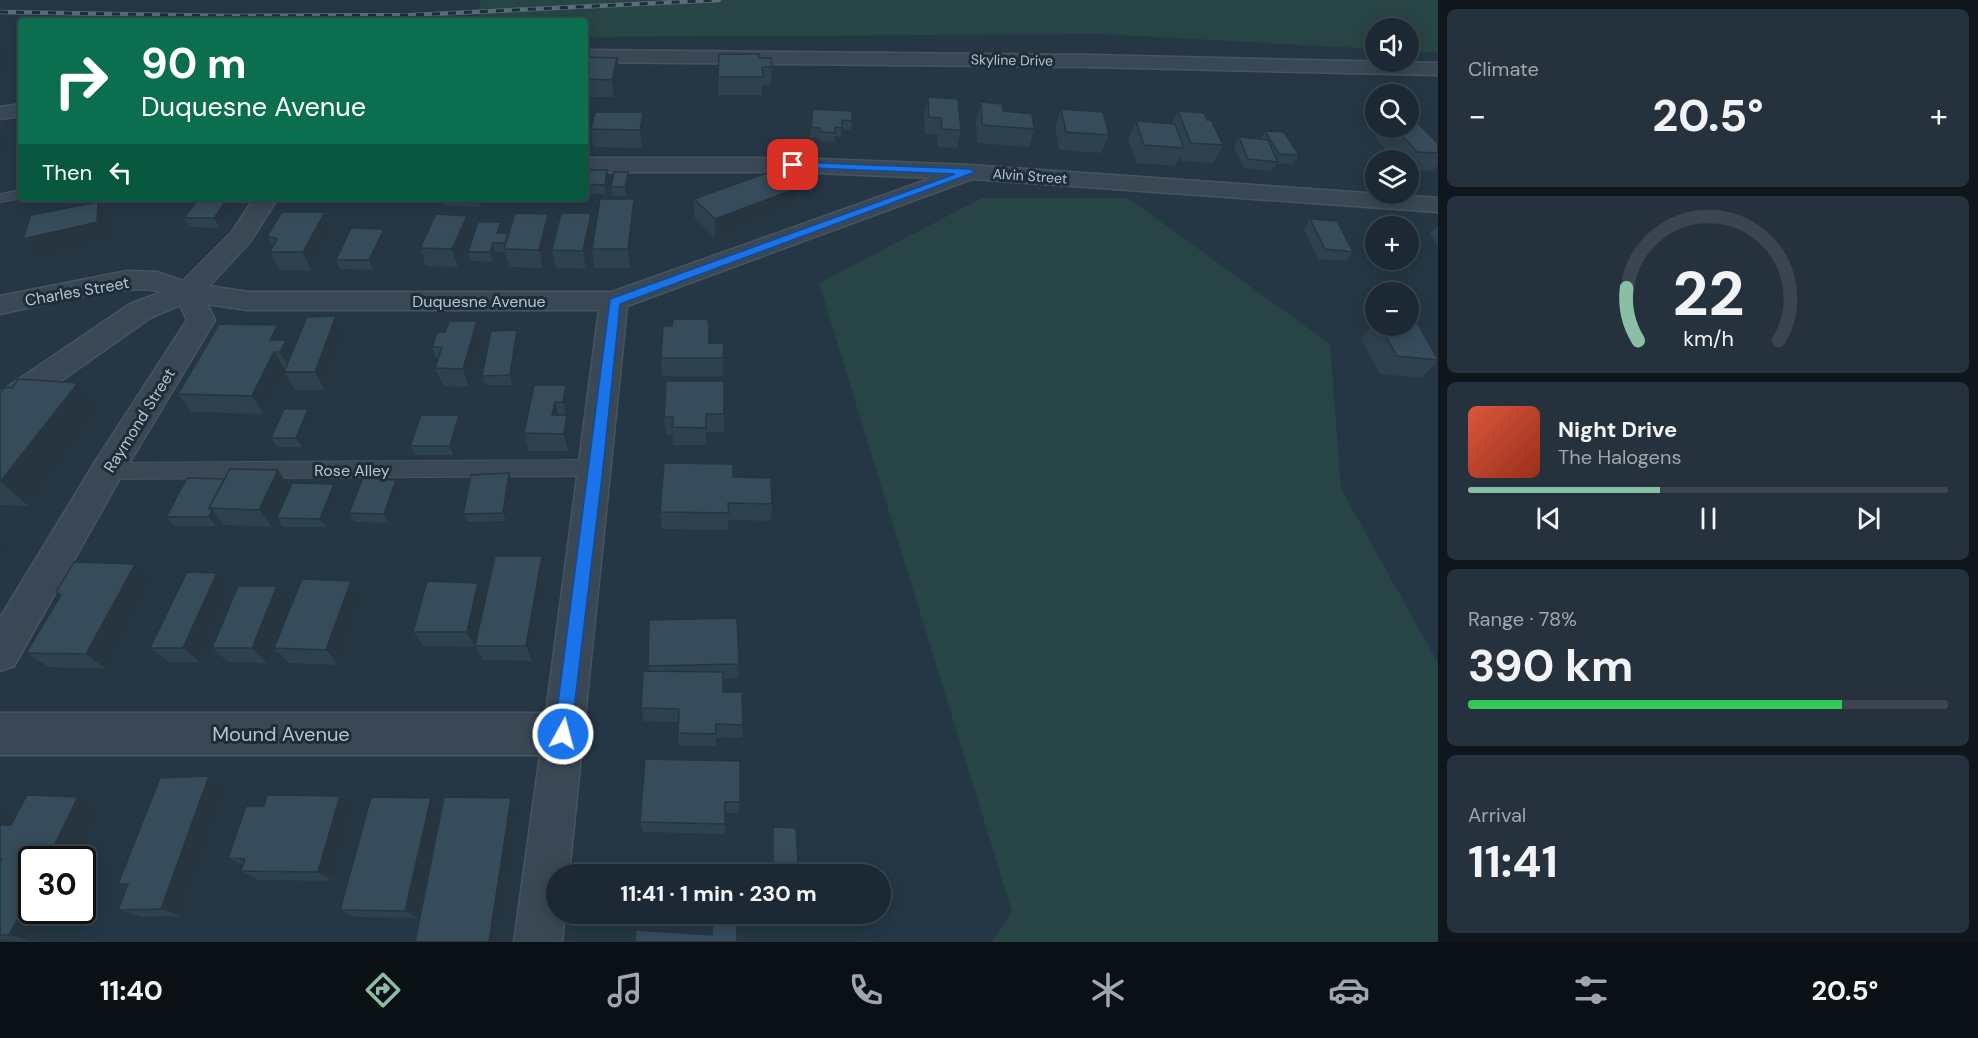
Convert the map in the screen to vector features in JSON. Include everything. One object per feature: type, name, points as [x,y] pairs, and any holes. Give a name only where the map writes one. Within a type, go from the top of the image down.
[{"type":"street","name":"Skyline Drive","points":[[588,56],[1091,61],[1438,69]]},
{"type":"street","points":[[0,113],[18,110]]},
{"type":"street","name":"Alvin Street","points":[[588,165],[793,165],[970,172],[1438,206]]},
{"type":"street","name":"Duquesne Avenue","points":[[188,292],[248,301],[614,302],[970,172]]},
{"type":"street","points":[[0,408],[140,312],[188,292],[241,237],[264,201]]},
{"type":"street","name":"Charles Street","points":[[0,304],[127,280],[157,281],[188,292]]},
{"type":"street","name":"Raymond Street","points":[[0,653],[107,471],[201,320],[188,292]]},
{"type":"street","points":[[538,942],[614,302]]},
{"type":"street","name":"Mound Avenue","points":[[0,734],[563,734]]},
{"type":"lane","points":[[0,198],[18,195]]},
{"type":"lane","name":"Rose Alley","points":[[107,471],[596,468]]},
{"type":"green space","points":[[481,0],[1438,0],[1438,53],[1419,52],[1419,18],[1365,18],[1365,48],[1103,34],[588,37],[588,18],[478,18]]},
{"type":"green space","points":[[982,198],[1128,198],[1330,344],[1341,489],[1438,663],[1438,942],[992,942],[1012,912],[819,283]]},
{"type":"building","points":[[719,54],[759,54],[759,58],[771,58],[772,67],[762,67],[763,77],[718,77]]},
{"type":"building","points":[[588,57],[617,58],[612,80],[588,79]]},
{"type":"building","points":[[928,97],[958,99],[961,130],[942,129],[941,118],[929,117]]},
{"type":"building","points":[[981,102],[1002,104],[1003,111],[1032,114],[1034,129],[982,125]]},
{"type":"building","points":[[813,109],[852,111],[852,121],[842,120],[842,128],[835,127],[835,133],[821,132],[820,128],[811,127]]},
{"type":"building","points":[[1061,109],[1103,112],[1109,135],[1066,132]]},
{"type":"building","points":[[1178,111],[1204,113],[1207,120],[1211,120],[1223,145],[1191,143]]},
{"type":"building","points":[[595,112],[643,112],[640,130],[591,129]]},
{"type":"building","points":[[1136,121],[1175,124],[1184,148],[1144,145]]},
{"type":"building","points":[[1419,124],[1438,144],[1438,153],[1415,150],[1404,138],[1419,138]]},
{"type":"building","points":[[1265,131],[1284,132],[1299,155],[1279,154]]},
{"type":"building","points":[[1239,137],[1268,140],[1278,162],[1248,159]]},
{"type":"building","points":[[588,170],[607,170],[605,185],[588,184]]},
{"type":"building","points":[[772,171],[795,189],[715,219],[694,199]]},
{"type":"building","points":[[614,172],[628,172],[625,187],[611,187]]},
{"type":"building","points":[[600,199],[634,199],[628,249],[592,249]]},
{"type":"building","points":[[197,201],[226,201],[214,218],[184,218]]},
{"type":"building","points":[[98,202],[97,222],[23,239],[31,215]]},
{"type":"building","points":[[282,212],[325,212],[303,252],[270,252],[277,239],[267,236]]},
{"type":"building","points":[[515,213],[548,214],[539,250],[504,249]]},
{"type":"building","points":[[561,213],[591,213],[583,251],[552,250]]},
{"type":"building","points":[[436,214],[467,216],[452,249],[420,248]]},
{"type":"building","points":[[1310,219],[1337,221],[1353,252],[1325,249]]},
{"type":"building","points":[[478,222],[501,222],[497,233],[508,233],[505,243],[493,243],[490,252],[468,252]]},
{"type":"building","points":[[351,228],[384,229],[369,260],[336,260]]},
{"type":"building","points":[[336,316],[315,372],[284,372],[307,317]]},
{"type":"building","points":[[673,319],[707,319],[709,343],[724,343],[723,358],[661,358],[663,326],[672,326]]},
{"type":"building","points":[[449,321],[477,321],[463,369],[435,368],[442,347],[432,347],[437,332],[445,332]]},
{"type":"building","points":[[219,324],[278,325],[270,340],[286,340],[280,352],[274,352],[252,396],[178,394]]},
{"type":"building","points":[[1419,326],[1438,360],[1397,356],[1386,336],[1419,336]]},
{"type":"building","points":[[517,330],[510,375],[482,376],[491,331]]},
{"type":"building","points":[[18,379],[78,383],[0,482],[0,393],[5,387],[12,388]]},
{"type":"building","points":[[666,381],[724,381],[724,414],[706,414],[706,428],[672,427],[673,417],[664,417]]},
{"type":"building","points":[[534,385],[566,385],[563,402],[555,402],[552,415],[567,415],[564,434],[524,433]]},
{"type":"building","points":[[284,409],[308,409],[296,438],[271,438]]},
{"type":"building","points":[[421,415],[459,415],[450,446],[410,446]]},
{"type":"building","points":[[664,463],[733,464],[733,477],[771,478],[772,504],[728,503],[729,513],[660,512]]},
{"type":"building","points":[[230,469],[278,470],[259,510],[209,508]]},
{"type":"building","points":[[509,473],[503,513],[463,514],[471,475]]},
{"type":"building","points":[[187,478],[224,479],[209,508],[212,511],[209,517],[166,517]]},
{"type":"building","points":[[363,478],[396,480],[384,514],[349,513]]},
{"type":"building","points":[[292,483],[334,484],[320,519],[277,518]]},
{"type":"building","points":[[495,556],[542,556],[526,646],[475,646]]},
{"type":"building","points":[[74,562],[135,564],[86,654],[26,653],[61,595],[56,592]]},
{"type":"building","points":[[187,572],[217,573],[183,648],[150,648]]},
{"type":"building","points":[[302,579],[351,581],[326,650],[274,648]]},
{"type":"building","points":[[427,581],[478,583],[467,632],[413,632]]},
{"type":"building","points":[[238,586],[277,586],[252,648],[212,648]]},
{"type":"building","points":[[737,618],[739,664],[648,666],[649,620]]},
{"type":"building","points":[[643,671],[723,672],[723,692],[742,692],[743,725],[716,724],[716,734],[678,733],[679,709],[641,708]]},
{"type":"building","points":[[645,759],[740,761],[740,802],[725,802],[725,824],[640,822]]},
{"type":"building","points":[[209,776],[161,909],[118,910],[128,884],[118,884],[160,778]]},
{"type":"building","points":[[27,795],[78,797],[54,846],[18,846],[18,918],[9,935],[0,935],[0,862],[2,859],[0,859],[0,825],[11,825]]},
{"type":"building","points":[[267,795],[340,796],[318,872],[241,871],[245,859],[228,858],[246,806],[264,806]]},
{"type":"building","points":[[371,797],[431,798],[405,911],[340,910]]},
{"type":"building","points":[[444,797],[511,798],[489,942],[415,942]]},
{"type":"building","points":[[773,827],[796,828],[798,863],[773,863]]},
{"type":"building","points":[[713,924],[737,924],[737,942],[635,942],[636,930],[712,935]]},
{"type":"railway","points":[[0,12],[231,16],[413,15],[719,0]]},
{"type":"route","points":[[563,734],[614,302],[970,172],[793,165]]}]
